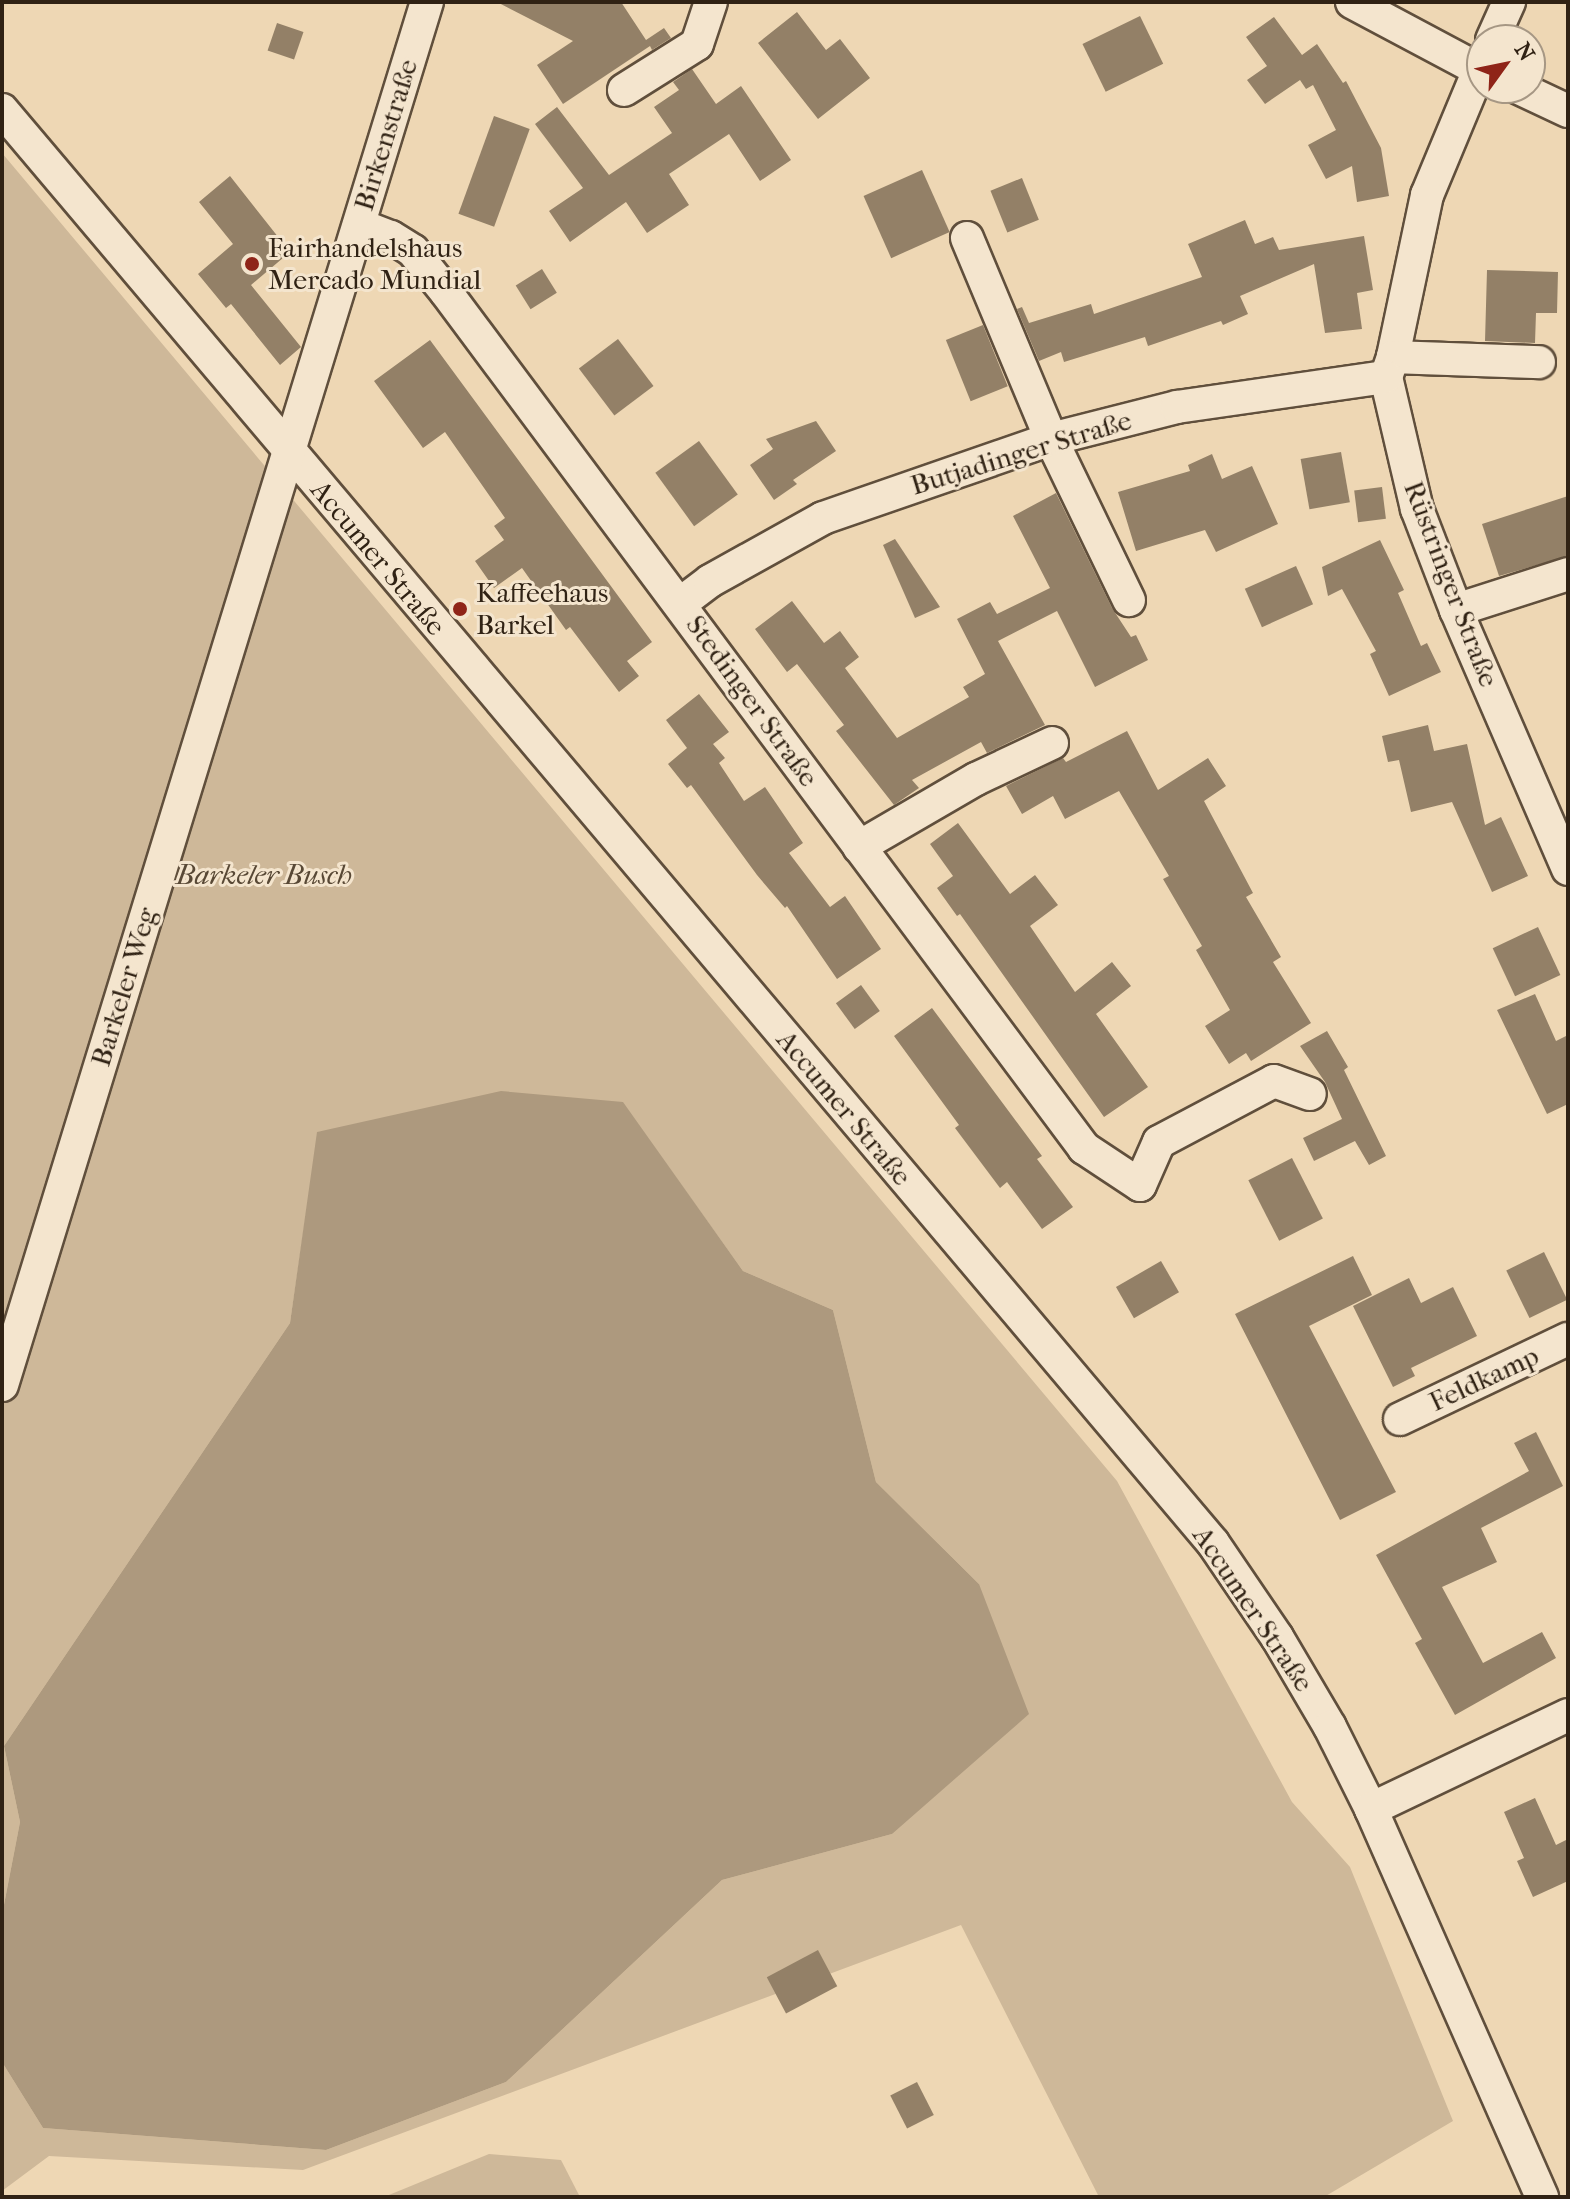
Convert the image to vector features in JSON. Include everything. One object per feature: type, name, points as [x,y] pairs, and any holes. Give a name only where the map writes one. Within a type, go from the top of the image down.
[{"type":"street","name":"Birkenstraße","points":[[288,451],[427,2]]},
{"type":"street","points":[[624,90],[697,44],[711,2]]},
{"type":"street","points":[[1352,2],[1466,60]]},
{"type":"street","points":[[1499,24],[1509,2]]},
{"type":"street","points":[[1546,101],[1568,111]]},
{"type":"street","name":"Rüstringer Straße","points":[[1466,103],[1427,195],[1389,367],[1417,509],[1456,610],[1565,854]]},
{"type":"street","name":"Accumer Straße","points":[[2,110],[1213,1543],[1277,1637],[1330,1727],[1371,1809],[1542,2197]]},
{"type":"street","name":"Stedinger Straße","points":[[359,225],[391,237],[413,251],[681,603],[1084,1148],[1140,1185],[1159,1142],[1171,1135],[1274,1081],[1310,1094]]},
{"type":"street","points":[[967,238],[1051,439],[1129,600]]},
{"type":"street","name":"Butjadinger Straße","points":[[681,603],[710,581],[823,518],[1051,439],[1177,407],[1389,367],[1539,362]]},
{"type":"street","name":"Barkeler Weg","points":[[2,1385],[288,451]]},
{"type":"street","points":[[1456,610],[1568,574]]},
{"type":"street","points":[[859,847],[976,779],[1052,743]]},
{"type":"street","name":"Feldkamp","points":[[1400,1419],[1568,1339]]},
{"type":"street","points":[[1371,1809],[1568,1715]]},
{"type":"green space","name":"Barkeler Busch","points":[[2,153],[1117,1481],[1292,1802],[1350,1867],[1453,2121],[1324,2197],[1099,2197],[961,1925],[303,2170],[49,2156],[2,2191],[2,2062],[43,2128],[326,2150],[506,2082],[722,1880],[892,1834],[979,1584],[876,1482],[833,1310],[743,1271],[622,1102],[318,1132],[290,1323],[4,1746],[20,1822],[2,1915]]},
{"type":"green space","points":[[489,2154],[561,2160],[580,2197],[384,2197]]},
{"type":"shaded area","points":[[501,1091],[623,1102],[743,1271],[833,1310],[876,1482],[979,1584],[1029,1714],[892,1834],[722,1880],[506,2082],[326,2150],[43,2128],[2,2062],[2,1915],[20,1822],[4,1746],[290,1323],[317,1132]]},
{"type":"building","points":[[497,2],[621,2],[646,40],[664,28],[671,38],[652,50],[650,46],[563,104],[537,65],[573,41]]},
{"type":"building","points":[[797,12],[826,50],[840,39],[870,78],[818,119],[758,43]]},
{"type":"building","points":[[1140,16],[1163,64],[1106,92],[1082,44]]},
{"type":"building","points":[[1274,17],[1302,55],[1317,44],[1343,83],[1346,81],[1381,148],[1389,196],[1357,202],[1352,166],[1326,179],[1308,145],[1336,130],[1313,85],[1306,89],[1300,80],[1265,104],[1247,80],[1267,66],[1246,37]]},
{"type":"building","points":[[277,23],[303,32],[294,60],[268,50]]},
{"type":"building","points":[[692,69],[716,104],[741,86],[791,160],[760,181],[729,134],[669,174],[689,205],[647,233],[626,202],[570,242],[549,211],[583,188],[535,124],[557,107],[609,175],[672,133],[654,107],[679,90],[673,82]]},
{"type":"building","points":[[494,116],[530,129],[494,227],[458,214]]},
{"type":"building","points":[[922,170],[950,232],[891,258],[864,196]]},
{"type":"building","points":[[230,176],[290,252],[251,285],[301,347],[280,365],[231,304],[226,308],[198,274],[233,244],[199,202]]},
{"type":"building","points":[[1022,178],[1039,220],[1007,232],[990,191]]},
{"type":"building","points":[[1245,220],[1255,244],[1273,237],[1279,250],[1364,236],[1373,290],[1357,293],[1362,329],[1325,333],[1314,264],[1240,296],[1248,314],[1223,325],[1221,321],[1148,346],[1145,337],[1064,362],[1061,352],[1039,361],[1017,309],[1022,307],[1029,323],[1091,304],[1094,314],[1202,277],[1188,244]]},
{"type":"building","points":[[542,269],[557,293],[531,309],[516,285]]},
{"type":"building","points":[[1487,270],[1558,272],[1557,313],[1536,313],[1535,343],[1485,341]]},
{"type":"building","points":[[983,325],[1008,386],[971,401],[946,340]]},
{"type":"building","points":[[618,339],[654,386],[614,416],[579,368]]},
{"type":"building","points":[[430,340],[652,642],[627,661],[639,676],[619,692],[570,627],[566,630],[522,568],[494,588],[475,561],[504,540],[494,526],[505,518],[445,432],[423,448],[374,381]]},
{"type":"building","points":[[816,421],[836,451],[793,480],[797,484],[774,500],[750,465],[773,449],[766,439]]},
{"type":"building","points":[[699,441],[738,494],[694,526],[655,473]]},
{"type":"building","points":[[1341,452],[1350,502],[1309,509],[1301,459]]},
{"type":"building","points":[[1212,454],[1222,479],[1252,466],[1278,524],[1216,552],[1205,530],[1136,551],[1118,492],[1190,471],[1188,465]]},
{"type":"building","points":[[1382,487],[1386,519],[1358,522],[1354,490]]},
{"type":"building","points":[[1056,493],[1112,608],[1131,637],[1136,635],[1148,660],[1095,687],[1057,611],[998,641],[1045,725],[987,753],[981,742],[912,780],[919,788],[894,805],[836,731],[844,725],[797,664],[787,672],[755,629],[792,601],[824,643],[840,631],[859,657],[845,668],[897,738],[969,697],[963,687],[985,674],[957,619],[990,602],[997,614],[1050,588],[1013,516]]},
{"type":"building","points":[[1568,496],[1568,556],[1499,576],[1482,524]]},
{"type":"building","points":[[895,539],[940,607],[915,618],[883,545]]},
{"type":"building","points":[[1380,540],[1404,590],[1398,593],[1421,646],[1427,643],[1441,672],[1389,696],[1370,654],[1376,651],[1342,589],[1328,596],[1322,567]]},
{"type":"building","points":[[1296,566],[1313,604],[1262,627],[1245,589]]},
{"type":"building","points":[[699,694],[729,732],[713,744],[725,758],[719,763],[744,801],[765,787],[803,843],[789,853],[830,907],[845,896],[881,949],[837,979],[787,906],[785,908],[757,875],[691,785],[687,788],[668,764],[687,748],[666,720]]},
{"type":"building","points":[[1428,725],[1434,751],[1467,744],[1485,825],[1501,817],[1528,876],[1492,892],[1452,802],[1411,812],[1399,760],[1388,762],[1382,736]]},
{"type":"building","points":[[1127,731],[1158,790],[1208,758],[1226,786],[1204,801],[1253,893],[1246,897],[1281,957],[1273,962],[1311,1023],[1251,1061],[1246,1053],[1229,1064],[1205,1026],[1230,1010],[1196,950],[1202,946],[1163,879],[1169,876],[1119,791],[1065,819],[1053,796],[1022,814],[1006,786],[1063,758],[1066,762]]},
{"type":"building","points":[[958,823],[1010,894],[1035,875],[1058,905],[1030,926],[1075,992],[1112,962],[1131,986],[1096,1014],[1148,1087],[1104,1117],[960,914],[957,916],[937,888],[953,876],[930,844]]},
{"type":"building","points":[[1538,927],[1560,975],[1515,996],[1493,948]]},
{"type":"building","points":[[861,985],[880,1011],[855,1029],[836,1003]]},
{"type":"building","points":[[1535,994],[1556,1041],[1568,1035],[1568,1104],[1547,1114],[1497,1010]]},
{"type":"building","points":[[932,1008],[1042,1156],[1037,1159],[1073,1207],[1042,1229],[1007,1182],[1000,1188],[955,1128],[959,1125],[894,1036]]},
{"type":"building","points":[[1327,1031],[1348,1067],[1344,1070],[1386,1156],[1369,1165],[1355,1141],[1314,1161],[1303,1138],[1342,1119],[1325,1082],[1300,1046]]},
{"type":"building","points":[[1292,1158],[1323,1219],[1279,1241],[1248,1180]]},
{"type":"building","points":[[1544,1252],[1567,1300],[1529,1318],[1506,1270]]},
{"type":"building","points":[[1353,1256],[1372,1295],[1309,1326],[1396,1492],[1340,1520],[1235,1314]]},
{"type":"building","points":[[1161,1261],[1179,1292],[1134,1318],[1116,1287]]},
{"type":"building","points":[[1409,1278],[1421,1303],[1453,1287],[1477,1336],[1411,1368],[1415,1376],[1393,1387],[1353,1306]]},
{"type":"building","points":[[1536,1432],[1563,1486],[1481,1528],[1497,1562],[1442,1587],[1483,1663],[1542,1632],[1556,1658],[1455,1715],[1415,1643],[1422,1639],[1376,1555],[1529,1471],[1514,1443]]},
{"type":"building","points":[[1535,1798],[1556,1845],[1568,1839],[1568,1881],[1533,1897],[1517,1861],[1524,1858],[1504,1812]]},
{"type":"building","points":[[818,1950],[837,1986],[786,2013],[767,1977]]},
{"type":"building","points":[[917,2082],[934,2115],[907,2129],[890,2096]]},
{"type":"place","name":"Fairhandelshaus Mercado Mundial","points":[[252,264]]},
{"type":"place","name":"Kaffeehaus Barkel","points":[[460,609]]}]
